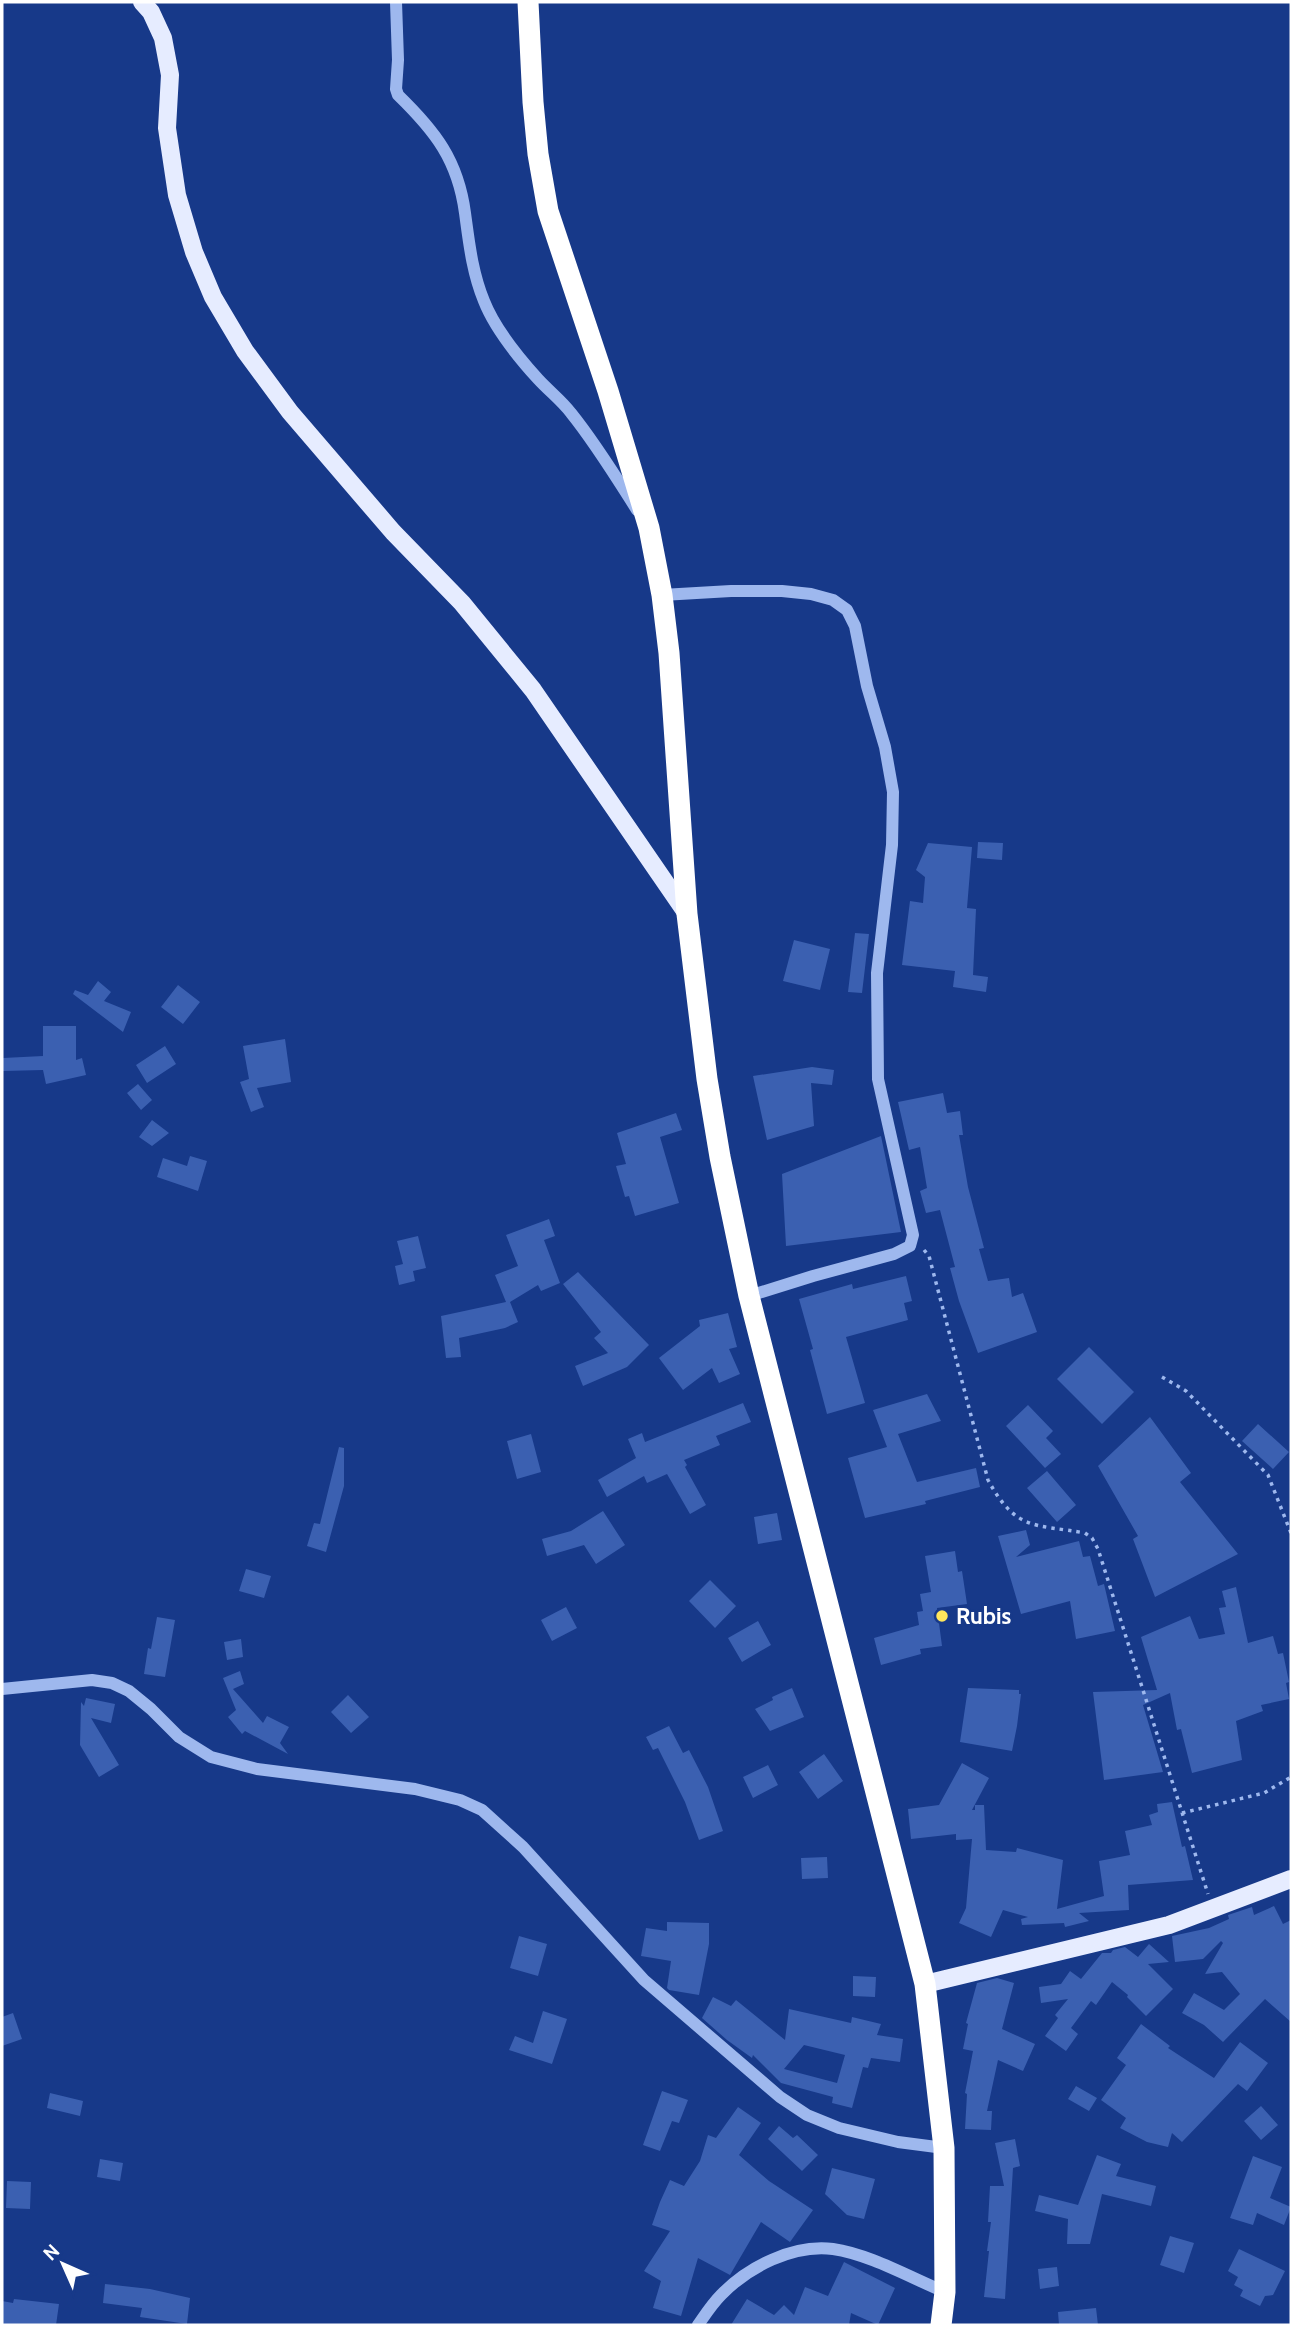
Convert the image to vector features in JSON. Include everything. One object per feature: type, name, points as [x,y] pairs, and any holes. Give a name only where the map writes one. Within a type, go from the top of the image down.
[{"type":"highway","points":[[528,2],[533,102],[538,154],[548,211],[608,391],[649,528],[662,594],[670,663],[687,914],[707,1079],[720,1157],[749,1296],[925,1984],[944,2148],[945,2292],[941,2325]]},
{"type":"main road","points":[[142,2],[151,12],[163,38],[170,75],[167,128],[177,195],[194,252],[220,308],[246,351],[320,449],[393,532],[462,603],[533,690],[687,914]]},
{"type":"main road","points":[[925,1984],[1169,1925],[1291,1879]]},
{"type":"street","points":[[396,2],[396,89],[398,95],[435,133],[447,154],[458,182],[465,211],[468,247],[484,301],[507,341],[537,379],[570,411],[649,528]]},
{"type":"street","points":[[662,594],[782,591],[833,600],[847,610],[855,626],[867,686],[885,747],[893,792],[892,845],[877,973],[878,1079],[914,1235],[910,1246],[894,1254],[749,1296]]},
{"type":"street","points":[[2,1689],[92,1680],[112,1683],[129,1690],[179,1737],[211,1757],[257,1769],[415,1789],[460,1800],[482,1810],[523,1847],[645,1980],[780,2096],[807,2115],[839,2128],[898,2142],[944,2148]]},
{"type":"street","points":[[698,2325],[722,2295],[752,2271],[783,2256],[807,2249],[833,2249],[859,2256],[945,2292]]},
{"type":"path","points":[[910,1246],[918,1246],[929,1256],[988,1480],[998,1499],[1015,1516],[1032,1526],[1085,1532],[1098,1549],[1212,1909]]},
{"type":"path","points":[[1162,1377],[1186,1391],[1268,1475],[1291,1533]]},
{"type":"path","points":[[1182,1813],[1264,1793],[1291,1777]]},
{"type":"building","points":[[978,842],[1003,843],[1002,860],[977,858]]},
{"type":"building","points":[[928,843],[972,847],[967,908],[976,909],[973,975],[988,977],[986,992],[953,987],[955,971],[902,965],[910,901],[923,903],[925,877],[916,870]]},
{"type":"building","points":[[855,933],[869,934],[862,993],[848,992]]},
{"type":"building","points":[[794,940],[830,949],[820,990],[783,981]]},
{"type":"building","points":[[98,981],[111,992],[104,1001],[131,1012],[123,1032],[73,994],[75,990],[88,995]]},
{"type":"building","points":[[178,985],[200,1002],[183,1024],[161,1007]]},
{"type":"building","points":[[43,1026],[76,1026],[76,1060],[82,1058],[86,1075],[46,1084],[43,1070],[3,1071],[3,1058],[43,1056]]},
{"type":"building","points":[[285,1039],[291,1082],[257,1088],[264,1107],[251,1112],[240,1082],[249,1079],[243,1046]]},
{"type":"building","points":[[165,1046],[176,1064],[147,1083],[136,1065]]},
{"type":"building","points":[[812,1067],[834,1070],[832,1085],[811,1083],[814,1126],[767,1140],[753,1076]]},
{"type":"building","points":[[138,1084],[152,1100],[141,1110],[127,1093]]},
{"type":"building","points":[[943,1093],[947,1113],[960,1111],[963,1135],[959,1135],[968,1187],[984,1248],[979,1249],[988,1281],[1009,1278],[1012,1297],[1023,1293],[1037,1332],[978,1353],[950,1268],[955,1267],[940,1210],[926,1213],[920,1191],[927,1188],[920,1147],[909,1150],[898,1102]]},
{"type":"building","points":[[676,1113],[682,1130],[660,1137],[679,1203],[635,1216],[629,1196],[625,1197],[616,1166],[626,1164],[617,1133]]},
{"type":"building","points":[[152,1120],[169,1133],[152,1146],[139,1137]]},
{"type":"building","points":[[881,1136],[901,1232],[786,1246],[782,1174]]},
{"type":"building","points":[[190,1156],[207,1161],[198,1191],[157,1177],[163,1158],[187,1166]]},
{"type":"building","points":[[549,1219],[555,1236],[544,1240],[560,1283],[541,1291],[538,1285],[510,1302],[518,1322],[505,1328],[459,1338],[461,1357],[446,1358],[441,1316],[506,1302],[495,1275],[518,1266],[506,1235]]},
{"type":"building","points":[[418,1236],[426,1268],[413,1271],[415,1281],[399,1285],[395,1266],[403,1264],[397,1241]]},
{"type":"building","points":[[578,1272],[649,1345],[627,1367],[583,1386],[575,1366],[608,1353],[594,1338],[601,1332],[563,1284]]},
{"type":"building","points":[[906,1276],[912,1301],[904,1303],[908,1320],[846,1337],[865,1403],[827,1414],[799,1299],[852,1284],[853,1289]]},
{"type":"building","points":[[728,1313],[737,1347],[729,1349],[740,1374],[719,1383],[712,1368],[683,1390],[659,1358],[700,1326],[699,1320]]},
{"type":"building","points":[[1089,1347],[1134,1392],[1102,1424],[1057,1379]]},
{"type":"building","points":[[927,1394],[941,1421],[898,1434],[917,1482],[976,1468],[980,1487],[925,1501],[926,1504],[865,1518],[848,1458],[887,1447],[873,1410]]},
{"type":"building","points":[[743,1403],[751,1422],[716,1436],[720,1445],[684,1460],[687,1465],[685,1467],[706,1505],[690,1514],[667,1474],[647,1483],[644,1476],[607,1497],[598,1480],[636,1458],[628,1439],[642,1433],[645,1442]]},
{"type":"building","points":[[1028,1405],[1053,1431],[1046,1438],[1061,1454],[1045,1468],[1006,1426]]},
{"type":"building","points":[[1150,1417],[1191,1473],[1180,1482],[1238,1554],[1155,1597],[1133,1539],[1138,1536],[1098,1466]]},
{"type":"building","points":[[1258,1424],[1289,1452],[1273,1469],[1242,1441]]},
{"type":"building","points":[[531,1434],[541,1472],[517,1479],[507,1441]]},
{"type":"building","points":[[339,1447],[344,1448],[344,1486],[326,1552],[307,1546],[314,1523],[320,1524]]},
{"type":"building","points":[[1047,1471],[1076,1505],[1057,1522],[1027,1488]]},
{"type":"building","points":[[603,1511],[625,1545],[596,1564],[584,1545],[547,1556],[542,1539],[571,1531]]},
{"type":"building","points":[[777,1513],[782,1540],[758,1544],[754,1517]]},
{"type":"building","points":[[1026,1530],[1030,1545],[1016,1557],[1079,1541],[1083,1557],[1090,1556],[1098,1586],[1104,1584],[1115,1631],[1076,1639],[1070,1601],[1021,1614],[998,1536]]},
{"type":"building","points":[[955,1551],[958,1572],[962,1571],[967,1604],[937,1608],[942,1646],[920,1649],[921,1654],[881,1665],[874,1638],[919,1625],[917,1612],[923,1611],[920,1594],[931,1592],[925,1556]]},
{"type":"building","points":[[246,1569],[271,1576],[264,1598],[239,1591]]},
{"type":"building","points":[[710,1580],[736,1606],[715,1628],[689,1601]]},
{"type":"building","points":[[1236,1587],[1248,1643],[1273,1636],[1278,1654],[1283,1653],[1289,1682],[1286,1683],[1289,1699],[1261,1705],[1263,1711],[1236,1721],[1242,1760],[1192,1773],[1181,1729],[1177,1730],[1170,1693],[1143,1705],[1163,1772],[1104,1780],[1093,1692],[1157,1690],[1141,1637],[1190,1616],[1199,1639],[1225,1634],[1219,1608],[1226,1607],[1222,1591]]},
{"type":"building","points":[[566,1607],[577,1628],[552,1641],[541,1620]]},
{"type":"building","points":[[157,1617],[175,1620],[165,1677],[144,1674]]},
{"type":"building","points":[[758,1621],[771,1645],[742,1662],[728,1638]]},
{"type":"building","points":[[241,1639],[243,1657],[227,1660],[224,1642]]},
{"type":"building","points":[[240,1671],[244,1684],[233,1689],[263,1723],[267,1716],[289,1727],[280,1743],[288,1754],[245,1731],[242,1734],[228,1717],[236,1710],[223,1678]]},
{"type":"building","points":[[792,1688],[804,1717],[770,1731],[755,1709]]},
{"type":"building","points":[[968,1688],[1019,1690],[1021,1694],[1012,1751],[960,1742]]},
{"type":"building","points":[[348,1695],[369,1717],[351,1733],[331,1712]]},
{"type":"building","points":[[86,1698],[115,1704],[111,1723],[91,1718],[119,1765],[99,1777],[80,1745],[81,1702],[84,1706]]},
{"type":"building","points":[[669,1726],[683,1753],[689,1750],[708,1787],[723,1831],[699,1840],[685,1802],[658,1748],[653,1750],[646,1737]]},
{"type":"building","points":[[824,1754],[843,1781],[818,1799],[799,1772]]},
{"type":"building","points":[[962,1763],[989,1778],[972,1810],[975,1810],[975,1805],[984,1805],[986,1850],[1016,1852],[1017,1848],[1063,1860],[1057,1909],[1104,1896],[1099,1861],[1130,1855],[1125,1831],[1152,1825],[1149,1815],[1158,1812],[1157,1804],[1172,1802],[1193,1880],[1128,1885],[1129,1910],[1079,1913],[1089,1921],[1065,1927],[1064,1923],[1022,1925],[1021,1919],[1028,1917],[1003,1910],[991,1937],[959,1923],[966,1908],[972,1839],[956,1840],[956,1834],[911,1839],[908,1809],[939,1805]]},
{"type":"building","points":[[768,1765],[778,1785],[753,1798],[743,1777]]},
{"type":"building","points":[[827,1857],[828,1878],[802,1879],[801,1858]]},
{"type":"building","points":[[1274,1906],[1283,1924],[1291,1920],[1291,2022],[1265,1999],[1223,2042],[1204,2025],[1182,2013],[1194,1993],[1224,2010],[1240,1994],[1222,1972],[1205,1974],[1223,1943],[1221,1941],[1203,1959],[1175,1962],[1172,1936],[1209,1928],[1229,1919],[1228,1915],[1252,1907],[1254,1915]]},
{"type":"building","points":[[667,1922],[709,1923],[709,1944],[699,1995],[667,1988],[671,1961],[641,1956],[646,1928],[667,1931]]},
{"type":"building","points":[[519,1936],[547,1944],[538,1976],[510,1968]]},
{"type":"building","points":[[1149,1944],[1169,1962],[1148,1964],[1173,1989],[1146,2016],[1128,1995],[1112,1982],[1096,2005],[1091,2001],[1071,2028],[1078,2034],[1066,2051],[1045,2036],[1058,2018],[1055,2015],[1068,1999],[1041,2003],[1039,1987],[1061,1984],[1070,1971],[1081,1979],[1102,1953],[1111,1953],[1125,1947],[1138,1957]]},
{"type":"building","points":[[853,1976],[876,1977],[875,1997],[853,1996]]},
{"type":"building","points":[[997,1978],[1014,1983],[1002,2029],[1035,2044],[1023,2071],[998,2060],[987,2111],[992,2111],[991,2130],[965,2129],[965,2093],[973,2051],[963,2049],[968,2024],[966,2023],[977,1983]]},
{"type":"building","points":[[713,1997],[731,2006],[736,2000],[785,2040],[789,2009],[851,2023],[852,2017],[881,2024],[877,2035],[903,2039],[900,2062],[871,2058],[868,2068],[863,2067],[852,2108],[832,2103],[833,2097],[781,2083],[753,2055],[752,2058],[702,2018]],"holes":[[[804,2045],[845,2055],[837,2083],[784,2069]]]},
{"type":"building","points":[[543,2011],[567,2019],[552,2064],[509,2050],[515,2036],[533,2043]]},
{"type":"building","points":[[13,2013],[22,2039],[2,2046],[2,2017]]},
{"type":"building","points":[[1141,2024],[1170,2046],[1168,2048],[1214,2078],[1240,2042],[1268,2063],[1247,2091],[1238,2084],[1182,2142],[1172,2133],[1168,2147],[1147,2142],[1120,2128],[1126,2118],[1101,2100],[1126,2065],[1117,2058]]},
{"type":"building","points":[[1076,2086],[1097,2098],[1089,2111],[1068,2099]]},
{"type":"building","points":[[662,2091],[688,2100],[679,2123],[672,2121],[660,2151],[643,2145]]},
{"type":"building","points":[[50,2093],[83,2101],[80,2116],[47,2108]]},
{"type":"building","points":[[1261,2106],[1278,2125],[1261,2140],[1244,2121]]},
{"type":"building","points":[[738,2107],[761,2123],[739,2155],[769,2181],[813,2210],[790,2242],[761,2222],[730,2275],[698,2258],[681,2316],[653,2308],[661,2281],[644,2271],[670,2231],[652,2225],[660,2202],[670,2180],[684,2186],[700,2161],[708,2135],[716,2138]]},
{"type":"building","points":[[779,2126],[793,2138],[797,2135],[818,2155],[802,2171],[768,2139]]},
{"type":"building","points":[[1015,2139],[1020,2166],[1013,2168],[1005,2299],[984,2297],[991,2222],[988,2222],[990,2186],[1004,2186],[995,2143]]},
{"type":"building","points":[[1097,2155],[1121,2164],[1116,2176],[1156,2186],[1151,2206],[1102,2194],[1090,2244],[1067,2244],[1068,2219],[1035,2211],[1039,2195],[1078,2205]]},
{"type":"building","points":[[1253,2156],[1282,2167],[1270,2198],[1291,2207],[1284,2225],[1257,2213],[1253,2225],[1230,2218]]},
{"type":"building","points":[[100,2159],[123,2163],[120,2181],[97,2177]]},
{"type":"building","points":[[832,2168],[875,2179],[864,2219],[847,2215],[825,2194]]},
{"type":"building","points":[[7,2181],[31,2182],[30,2209],[6,2208]]},
{"type":"building","points":[[1170,2236],[1194,2243],[1184,2273],[1160,2265]]},
{"type":"building","points":[[1239,2249],[1285,2271],[1273,2295],[1265,2296],[1260,2306],[1240,2296],[1243,2290],[1234,2285],[1238,2277],[1228,2271]]},
{"type":"building","points":[[844,2262],[895,2288],[878,2325],[851,2313],[849,2325],[731,2325],[747,2299],[774,2315],[784,2305],[794,2315],[805,2287],[828,2296]]},
{"type":"building","points":[[1057,2267],[1059,2286],[1040,2289],[1038,2269]]},
{"type":"building","points":[[105,2284],[150,2289],[190,2298],[187,2324],[140,2317],[142,2308],[103,2303]]},
{"type":"building","points":[[14,2299],[59,2304],[56,2325],[2,2325],[2,2301],[13,2303]]},
{"type":"building","points":[[1096,2308],[1098,2325],[1059,2325],[1058,2312]]},
{"type":"place","name":"Rubis","points":[[942,1616]]}]
